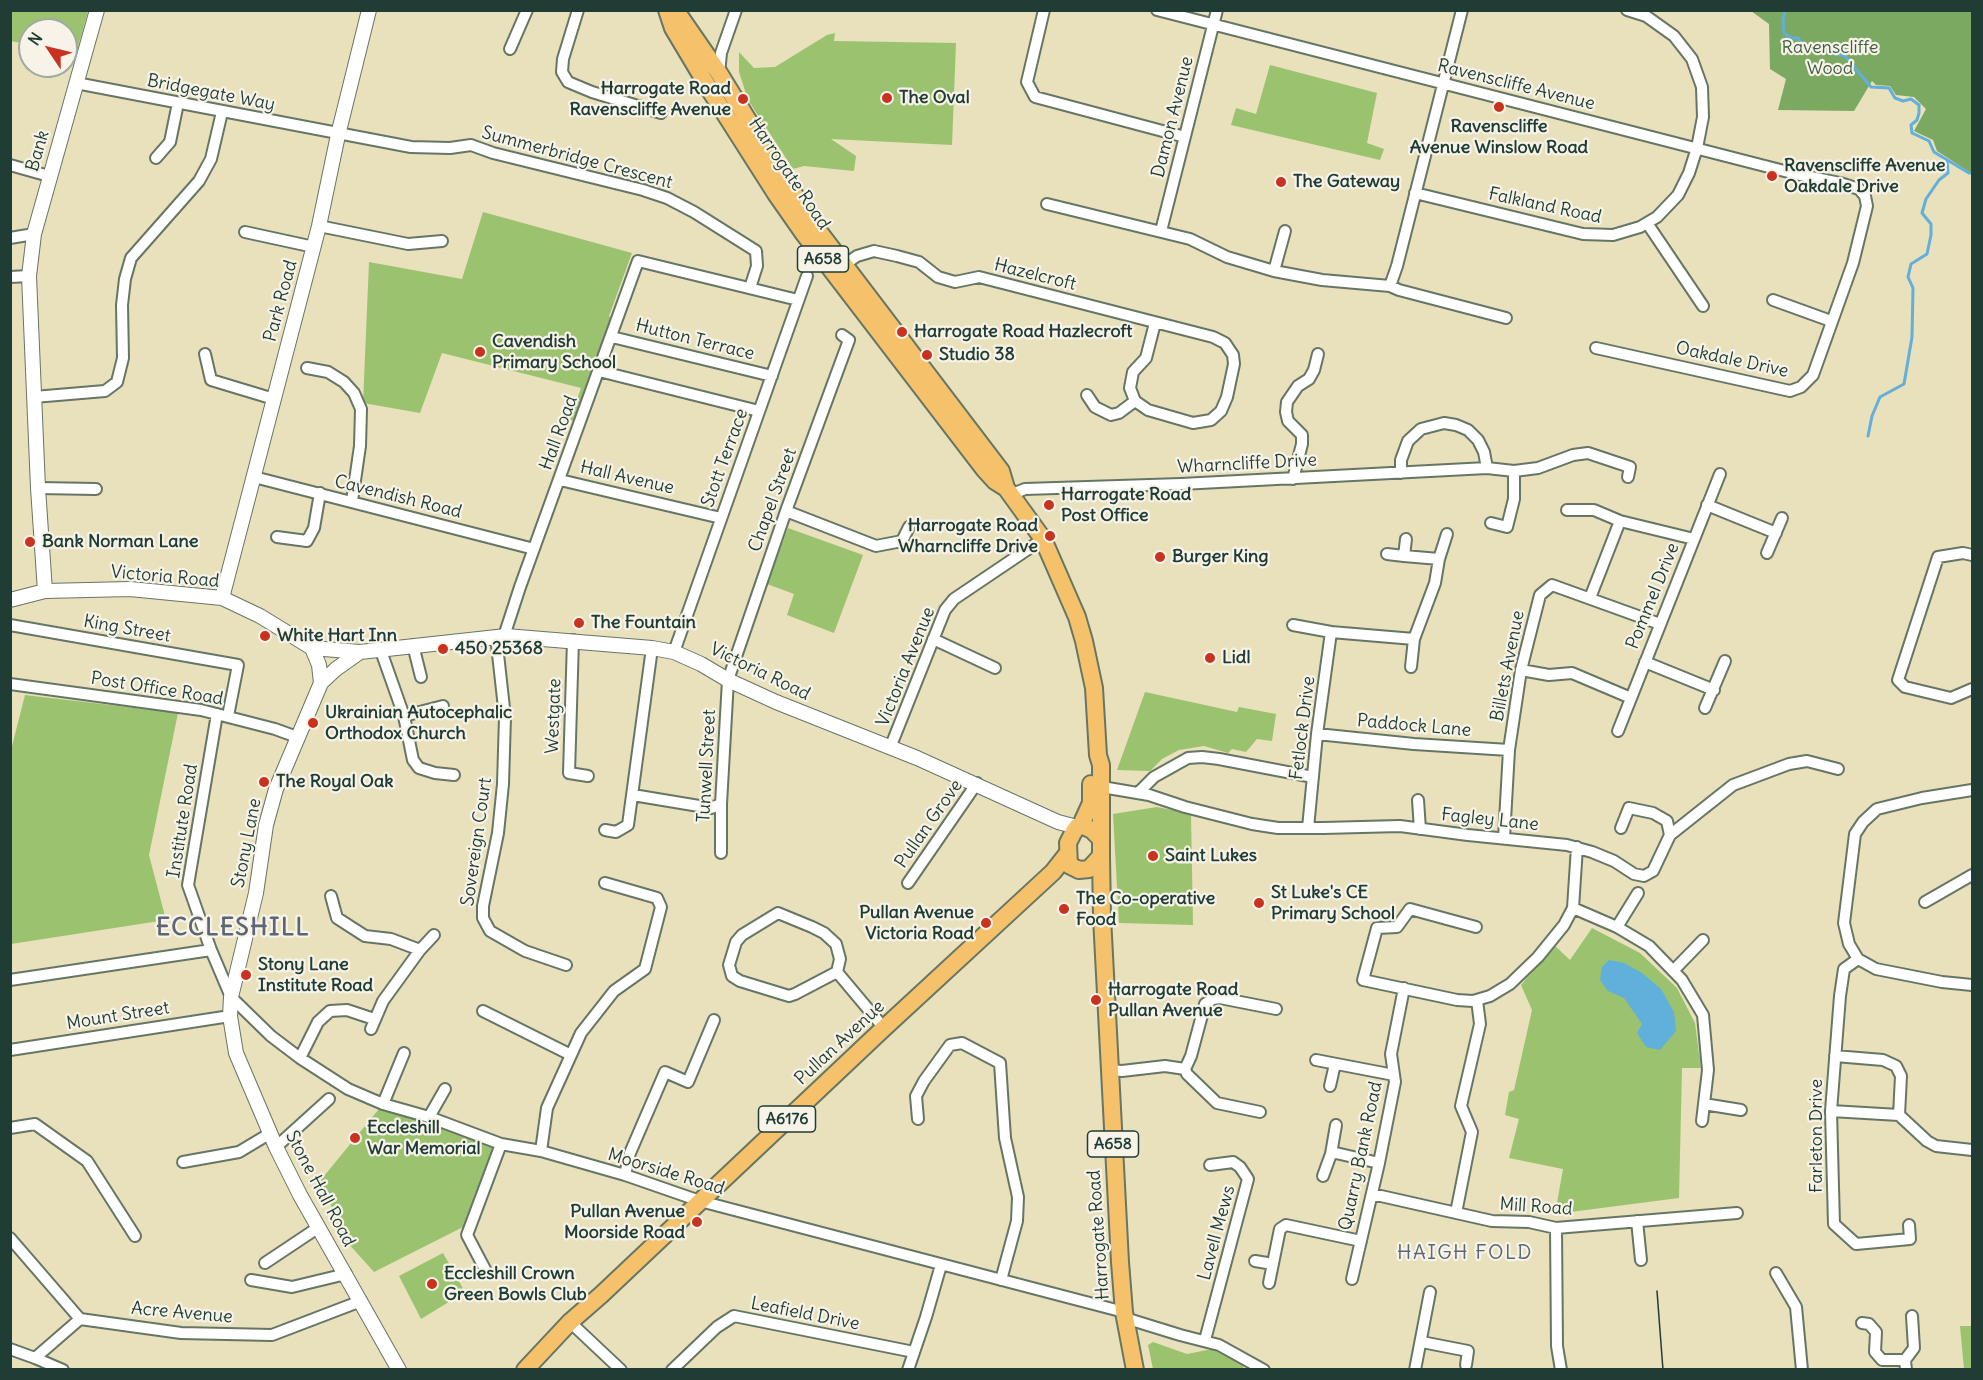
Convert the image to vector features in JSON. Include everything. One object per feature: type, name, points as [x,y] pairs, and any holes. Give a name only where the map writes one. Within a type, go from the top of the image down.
[{"type":"main road","name":"Harrogate Road","points":[[668,10],[681,18],[719,73],[784,180],[820,233],[1001,471],[1008,492]]},
{"type":"main road","name":"Harrogate Road","points":[[668,10],[673,28],[713,94],[804,234],[984,469],[1008,492],[1043,539],[1066,589],[1084,641],[1094,688],[1098,755],[1091,767],[1098,794],[1101,856]]},
{"type":"main road","name":"Harrogate Road","points":[[1071,858],[1079,826],[1090,803],[1098,794]]},
{"type":"main road","points":[[1079,826],[1092,830],[1101,839]]},
{"type":"main road","points":[[1071,858],[1089,869],[1101,856]]},
{"type":"main road","name":"A658","points":[[1101,856],[1102,917]]},
{"type":"main road","name":"Pullan Avenue","points":[[525,1370],[570,1322],[884,1028],[1071,858]]},
{"type":"main road","name":"A658","points":[[1071,858],[1094,890],[1102,917]]},
{"type":"main road","name":"Harrogate Road","points":[[1102,917],[1124,1315],[1135,1370]]},
{"type":"street","name":"Bank","points":[[45,591],[29,276],[34,234],[97,10]]},
{"type":"street","name":"Park Road","points":[[222,598],[320,226],[338,135],[369,10]]},
{"type":"street","points":[[510,49],[526,10]]},
{"type":"street","points":[[578,10],[563,58],[562,72],[568,82],[592,92],[661,113]]},
{"type":"street","points":[[713,94],[719,73],[721,53],[736,10]]},
{"type":"street","points":[[1044,10],[1027,82],[1035,97],[1185,137]]},
{"type":"street","name":"Ravenscliffe Avenue","points":[[1157,10],[1855,187],[1865,196]]},
{"type":"street","name":"Damon Avenue","points":[[1161,231],[1217,10]]},
{"type":"street","points":[[1390,286],[1462,10]]},
{"type":"street","name":"Falkland Road","points":[[1415,193],[1584,234],[1612,236],[1640,227],[1657,217],[1678,195],[1698,148],[1703,117],[1702,87],[1692,60],[1674,36],[1646,16],[1627,10]]},
{"type":"street","name":"Bridgegate Way","points":[[76,83],[338,135]]},
{"type":"street","points":[[156,158],[170,142],[178,103]]},
{"type":"street","points":[[34,397],[105,392],[117,382],[123,358],[122,305],[125,279],[131,258],[199,181],[211,159],[222,112]]},
{"type":"street","name":"Summerbridge Crescent","points":[[338,135],[411,147],[471,146],[667,198],[730,233],[756,251],[758,266],[750,288]]},
{"type":"street","points":[[10,165],[49,176]]},
{"type":"street","name":"Oakdale Drive","points":[[1596,348],[1790,391],[1801,387],[1810,380],[1853,263],[1867,206],[1865,196]]},
{"type":"street","points":[[1047,204],[1190,239],[1227,257],[1274,271],[1322,280],[1390,286],[1399,291],[1506,318]]},
{"type":"street","points":[[1647,223],[1703,306]]},
{"type":"street","points":[[320,226],[408,244],[442,241]]},
{"type":"street","points":[[1274,271],[1285,231]]},
{"type":"street","points":[[245,232],[314,247]]},
{"type":"street","points":[[10,238],[34,234]]},
{"type":"street","name":"Hazelcroft","points":[[844,265],[857,256],[874,251],[919,262],[938,277],[955,282],[979,278],[1213,337],[1225,343],[1233,355],[1234,364],[1227,397],[1221,411],[1211,420],[1193,423],[1148,410],[1135,401]]},
{"type":"street","name":"Hall Road","points":[[501,636],[506,630],[638,261],[798,300]]},
{"type":"street","points":[[10,277],[29,276]]},
{"type":"street","name":"Stott Terrace","points":[[674,652],[807,276]]},
{"type":"street","points":[[1773,300],[1831,321]]},
{"type":"street","points":[[1087,395],[1095,407],[1111,415],[1119,413],[1135,401],[1130,388],[1133,372],[1146,358],[1155,323]]},
{"type":"street","name":"Chapel Street","points":[[728,680],[786,511],[849,340],[842,335]]},
{"type":"street","name":"Hutton Terrace","points":[[612,337],[771,376]]},
{"type":"street","points":[[205,354],[211,380],[274,399]]},
{"type":"street","points":[[1293,479],[1302,444],[1302,435],[1288,421],[1287,402],[1298,386],[1309,379],[1318,354]]},
{"type":"street","points":[[307,368],[328,372],[344,382],[354,393],[361,409],[360,446],[352,501]]},
{"type":"street","points":[[599,371],[759,411]]},
{"type":"street","points":[[1401,473],[1401,460],[1408,441],[1421,429],[1444,423],[1468,430],[1478,440],[1484,452],[1487,468]]},
{"type":"street","name":"Wharncliffe Drive","points":[[1008,492],[1025,489],[1293,479],[1487,468],[1514,471],[1538,468],[1573,455],[1588,453],[1630,467],[1628,477]]},
{"type":"street","points":[[1491,523],[1507,527],[1514,499],[1514,471]]},
{"type":"street","name":"Pommel Drive","points":[[1618,731],[1720,474]]},
{"type":"street","name":"Cavendish Road","points":[[254,477],[534,549]]},
{"type":"street","name":"Hall Avenue","points":[[560,480],[721,518]]},
{"type":"street","points":[[38,488],[96,489]]},
{"type":"street","points":[[278,537],[307,541],[314,528],[320,494]]},
{"type":"street","points":[[1707,505],[1776,533]]},
{"type":"street","points":[[1567,510],[1594,510],[1620,521],[1694,539]]},
{"type":"street","points":[[786,511],[876,546],[902,541],[909,527]]},
{"type":"street","points":[[1767,553],[1782,518]]},
{"type":"street","points":[[1590,598],[1620,521]]},
{"type":"street","points":[[1411,667],[1414,639],[1434,584],[1447,534]]},
{"type":"street","points":[[1404,556],[1406,538]]},
{"type":"street","name":"Victoria Avenue","points":[[890,748],[945,610],[954,599],[1043,539]]},
{"type":"street","points":[[1972,555],[1963,553],[1938,557],[1898,680],[1905,687],[1951,698],[1972,689]]},
{"type":"street","points":[[1386,554],[1439,560]]},
{"type":"street","name":"Billets Avenue","points":[[1504,838],[1509,750],[1521,670],[1540,596],[1552,585],[1660,624]]},
{"type":"street","name":"Victoria Road","points":[[10,600],[45,591],[130,589],[222,598],[260,616],[312,648],[360,652],[501,636],[573,640],[674,652],[728,680],[805,714],[977,783],[1058,822],[1079,826]]},
{"type":"street","name":"King Street","points":[[10,625],[238,665]]},
{"type":"street","points":[[1293,625],[1331,632],[1414,639]]},
{"type":"street","name":"Fetlock Drive","points":[[1308,828],[1317,734],[1331,632]]},
{"type":"street","name":"Sovereign Court","points":[[501,636],[505,717],[503,784],[498,833],[483,906],[483,918],[487,928],[494,934],[534,955],[566,964]]},
{"type":"street","points":[[933,639],[995,668]]},
{"type":"street","name":"Westgate","points":[[573,640],[569,773],[588,776]]},
{"type":"street","points":[[413,645],[421,677]]},
{"type":"street","points":[[312,648],[319,664],[321,682]]},
{"type":"street","points":[[604,830],[616,832],[628,825],[652,648]]},
{"type":"street","points":[[381,651],[404,716],[413,760],[419,768],[454,775]]},
{"type":"street","name":"Stony Lane","points":[[230,1016],[231,998],[256,892],[266,825],[276,789],[321,682],[360,652]]},
{"type":"street","points":[[1705,708],[1725,661]]},
{"type":"street","points":[[1645,662],[1714,690]]},
{"type":"street","name":"Institute Road","points":[[231,998],[188,885],[223,715],[238,665]]},
{"type":"street","points":[[1521,670],[1550,675],[1572,674],[1631,698]]},
{"type":"street","name":"Tunwell Street","points":[[721,853],[721,804],[728,680]]},
{"type":"street","name":"Post Office Road","points":[[10,684],[223,715],[297,737]]},
{"type":"street","points":[[404,716],[444,706]]},
{"type":"street","name":"Paddock Lane","points":[[1317,734],[1414,744],[1509,750]]},
{"type":"street","points":[[1098,794],[1133,792],[1188,758],[1219,759],[1313,777]]},
{"type":"street","name":"Fagley Lane","points":[[1098,794],[1133,792],[1252,824],[1278,828],[1400,826],[1567,844],[1614,861],[1634,874],[1644,876],[1653,871],[1670,835],[1733,784],[1788,764],[1807,761],[1838,769]]},
{"type":"street","name":"Pullan Grove","points":[[908,883],[977,783]]},
{"type":"street","points":[[1972,790],[1922,798],[1877,809],[1855,834],[1844,923],[1849,944],[1858,959],[1876,969],[1942,982],[1972,985]]},
{"type":"street","points":[[633,795],[711,808],[721,804]]},
{"type":"street","points":[[1418,801],[1420,829]]},
{"type":"street","points":[[1621,828],[1629,808],[1653,813],[1667,821],[1670,835]]},
{"type":"street","points":[[1058,822],[1071,858]]},
{"type":"street","points":[[1476,927],[1410,909],[1397,927],[1377,928],[1363,980],[1457,1000],[1477,1000],[1490,996],[1510,984],[1538,957],[1564,925],[1573,908],[1577,847]]},
{"type":"street","points":[[1925,902],[1972,875]]},
{"type":"street","points":[[541,1151],[547,1108],[581,1033],[614,991],[645,969],[661,907],[657,898],[605,883]]},
{"type":"street","points":[[1617,927],[1638,893]]},
{"type":"street","points":[[331,896],[338,918],[364,936],[391,939],[420,950]]},
{"type":"street","points":[[1573,908],[1617,927],[1649,945],[1682,980],[1703,1015],[1708,1070],[1702,1121]]},
{"type":"street","points":[[778,914],[824,933],[836,944],[840,959],[837,972],[789,996],[740,981],[732,976],[729,965],[736,942],[742,935],[778,914]]},
{"type":"street","points":[[300,1058],[318,1022],[330,1011],[347,1010],[372,1024],[383,1001],[420,950],[434,935]]},
{"type":"street","points":[[1673,971],[1703,940]]},
{"type":"street","points":[[10,980],[211,950]]},
{"type":"street","name":"Farleton Drive","points":[[1858,959],[1844,969],[1840,996],[1831,1111],[1834,1224],[1856,1244],[1910,1239],[1909,1225]]},
{"type":"street","points":[[837,972],[884,1028]]},
{"type":"street","name":"Quarry Bank Road","points":[[1352,1279],[1395,1082],[1391,1054],[1404,988]]},
{"type":"street","name":"Moorside Road","points":[[231,998],[271,1036],[300,1058],[348,1089],[382,1104],[501,1144],[541,1151],[625,1175],[700,1201],[1001,1280],[1124,1315],[1180,1335],[1219,1345],[1264,1370]]},
{"type":"street","points":[[1260,1112],[1217,1103],[1187,1074],[1185,1069],[1191,1056],[1205,1004],[1220,998],[1276,1009]]},
{"type":"street","points":[[1456,1213],[1472,1132],[1461,1106],[1480,1024],[1477,1000]]},
{"type":"street","points":[[483,1011],[571,1055]]},
{"type":"street","name":"Mount Street","points":[[10,1050],[230,1016]]},
{"type":"street","name":"Stone Hall Road","points":[[230,1016],[236,1053],[269,1134],[399,1370]]},
{"type":"street","points":[[625,1175],[630,1152],[665,1072],[688,1082],[714,1020]]},
{"type":"street","points":[[918,1119],[916,1096],[950,1045],[962,1043],[1000,1063],[1005,1138],[1018,1197],[1017,1221],[1001,1280]]},
{"type":"street","points":[[382,1104],[404,1053]]},
{"type":"street","points":[[1835,1056],[1883,1060],[1896,1066],[1901,1076],[1899,1115]]},
{"type":"street","points":[[1316,1060],[1394,1075]]},
{"type":"street","points":[[1330,1086],[1335,1064]]},
{"type":"street","points":[[1109,1070],[1122,1071],[1165,1066],[1185,1069]]},
{"type":"street","points":[[429,1118],[445,1089]]},
{"type":"street","points":[[276,1147],[329,1099]]},
{"type":"street","points":[[1704,1104],[1741,1110]]},
{"type":"street","points":[[1831,1111],[1899,1115],[1927,1141],[1943,1148],[1972,1150]]},
{"type":"street","points":[[10,1128],[35,1124],[87,1161],[135,1236]]},
{"type":"street","points":[[1323,1176],[1331,1154],[1336,1125]]},
{"type":"street","points":[[183,1162],[239,1152],[269,1134]]},
{"type":"street","points":[[487,1273],[467,1235],[501,1144]]},
{"type":"street","points":[[1331,1154],[1336,1153],[1379,1163]]},
{"type":"street","name":"Lavell Mews","points":[[1205,1340],[1248,1179],[1233,1162],[1210,1165]]},
{"type":"street","name":"Mill Road","points":[[1372,1194],[1492,1221],[1529,1222],[1556,1228],[1737,1213]]},
{"type":"street","points":[[1637,1221],[1641,1260]]},
{"type":"street","points":[[1269,1283],[1280,1229],[1286,1225],[1361,1241]]},
{"type":"street","points":[[265,1263],[319,1227]]},
{"type":"street","points":[[1556,1228],[1557,1346],[1561,1370]]},
{"type":"street","points":[[10,1238],[80,1319],[35,1358]]},
{"type":"street","points":[[1255,1260],[1273,1264]]},
{"type":"street","points":[[908,1370],[941,1265]]},
{"type":"street","points":[[1776,1273],[1796,1307],[1802,1370]]},
{"type":"street","points":[[250,1280],[292,1287],[346,1274]]},
{"type":"street","points":[[1415,1370],[1430,1292]]},
{"type":"street","name":"Acre Avenue","points":[[80,1319],[181,1333],[272,1335],[361,1301]]},
{"type":"street","name":"Leafield Drive","points":[[672,1370],[717,1327],[734,1316],[914,1352]]},
{"type":"street","points":[[1862,1323],[1869,1324],[1876,1332],[1875,1352],[1882,1360],[1905,1365],[1914,1348],[1912,1316]]},
{"type":"street","points":[[570,1322],[621,1370]]},
{"type":"street","points":[[1422,1342],[1468,1351],[1466,1365]]},
{"type":"street","points":[[10,1349],[63,1370]]},
{"type":"green space","points":[[11,10],[88,11],[78,47],[78,18],[18,18],[18,42],[11,41]]},
{"type":"green space","name":"Ravenscliffe Wood","points":[[1751,11],[1972,11],[1972,176],[1971,173],[1937,151],[1933,140],[1914,131],[1926,109],[1914,97],[1896,95],[1890,86],[1876,85],[1872,81],[1854,111],[1778,110],[1786,79],[1770,69],[1769,24]]},
{"type":"green space","name":"The Oval","points":[[835,33],[834,41],[956,43],[952,145],[831,139],[856,156],[854,171],[804,166],[793,169],[748,100],[739,72],[739,52],[754,68],[775,67],[827,35]]},
{"type":"green space","points":[[1270,65],[1377,93],[1367,143],[1384,149],[1380,160],[1231,125],[1236,108],[1256,114]]},
{"type":"green space","points":[[483,212],[632,253],[609,316],[613,318],[575,421],[570,420],[581,388],[442,353],[420,413],[363,403],[369,262],[462,279]]},
{"type":"green space","points":[[788,528],[863,555],[834,633],[787,615],[794,594],[767,584]]},
{"type":"green space","points":[[1145,692],[1237,712],[1239,707],[1276,714],[1272,741],[1257,739],[1246,752],[1232,749],[1228,753],[1204,746],[1179,750],[1162,759],[1150,771],[1117,770]]},
{"type":"green space","points":[[25,695],[178,713],[149,855],[166,920],[11,944],[11,750]]},
{"type":"green space","points":[[1157,807],[1191,814],[1193,925],[1119,923],[1113,814]]},
{"type":"green space","points":[[1592,928],[1640,953],[1677,988],[1695,1023],[1701,1068],[1682,1068],[1679,1198],[1555,1214],[1563,1169],[1509,1158],[1519,1119],[1505,1115],[1509,1092],[1514,1090],[1532,1010],[1521,985],[1554,945],[1570,960]]},
{"type":"green space","points":[[383,1104],[501,1144],[469,1224],[374,1272],[348,1243],[320,1181]]},
{"type":"green space","name":"Eccleshill Crown Green Bowls Club","points":[[443,1253],[465,1292],[421,1319],[399,1276]]},
{"type":"green space","points":[[1960,1326],[1972,1326],[1972,1369],[1964,1369]]},
{"type":"green space","points":[[1153,1342],[1187,1354],[1212,1349],[1243,1366],[1244,1369],[1153,1369],[1148,1345]]},
{"type":"water","points":[[1609,960],[1624,963],[1642,973],[1661,989],[1674,1012],[1676,1031],[1660,1050],[1646,1047],[1637,1033],[1642,1024],[1624,998],[1608,991],[1600,980],[1602,967]]},
{"type":"waterway","points":[[1785,10],[1784,33],[1791,38],[1798,38],[1807,50],[1818,46],[1845,56],[1871,87],[1889,88],[1895,98],[1903,101],[1911,99],[1919,105],[1917,120],[1911,125],[1912,133],[1929,141],[1934,152],[1972,173]]},
{"type":"waterway","points":[[1868,436],[1872,416],[1880,397],[1904,384],[1912,337],[1913,288],[1908,277],[1911,264],[1927,254],[1931,224],[1922,213],[1926,199],[1939,180],[1948,173],[1947,160]]},
{"type":"tram line","points":[[1657,1291],[1663,1370]]},
{"type":"place","name":"The Oval","points":[[887,98]]},
{"type":"place","name":"Harrogate Road Ravenscliffe Avenue","points":[[743,99]]},
{"type":"place","name":"Ravenscliffe Avenue Winslow Road","points":[[1499,107]]},
{"type":"place","name":"Ravenscliffe Avenue Oakdale Drive","points":[[1772,176]]},
{"type":"place","name":"The Gateway","points":[[1281,182]]},
{"type":"place","name":"Harrogate Road Hazlecroft","points":[[902,332]]},
{"type":"place","name":"Cavendish Primary School","points":[[480,352]]},
{"type":"place","name":"Studio 38","points":[[927,355]]},
{"type":"place","name":"Harrogate Road Post Office","points":[[1049,505]]},
{"type":"place","name":"Harrogate Road Wharncliffe Drive","points":[[1050,536]]},
{"type":"place","name":"Bank Norman Lane","points":[[30,542]]},
{"type":"place","name":"Burger King","points":[[1160,557]]},
{"type":"place","name":"The Fountain","points":[[579,623]]},
{"type":"place","name":"White Hart Inn","points":[[265,636]]},
{"type":"place","name":"450 25368","points":[[443,649]]},
{"type":"place","name":"Lidl","points":[[1210,658]]},
{"type":"place","name":"Ukrainian Autocephalic Orthodox Church","points":[[313,723]]},
{"type":"place","name":"The Royal Oak","points":[[264,782]]},
{"type":"place","name":"Saint Lukes","points":[[1153,856]]},
{"type":"place","name":"St Luke's CE Primary School","points":[[1259,903]]},
{"type":"place","name":"The Co-operative Food","points":[[1064,909]]},
{"type":"place","name":"Pullan Avenue Victoria Road","points":[[986,923]]},
{"type":"place","name":"Stony Lane Institute Road","points":[[246,975]]},
{"type":"place","name":"Harrogate Road Pullan Avenue","points":[[1096,1000]]},
{"type":"place","name":"Eccleshill War Memorial","points":[[355,1138]]},
{"type":"place","name":"Pullan Avenue Moorside Road","points":[[697,1222]]},
{"type":"place","name":"Eccleshill Crown Green Bowls Club","points":[[432,1284]]},
{"type":"district","name":"ECCLESHILL","points":[[233,928]]},
{"type":"district","name":"HAIGH FOLD","points":[[1465,1253]]}]
